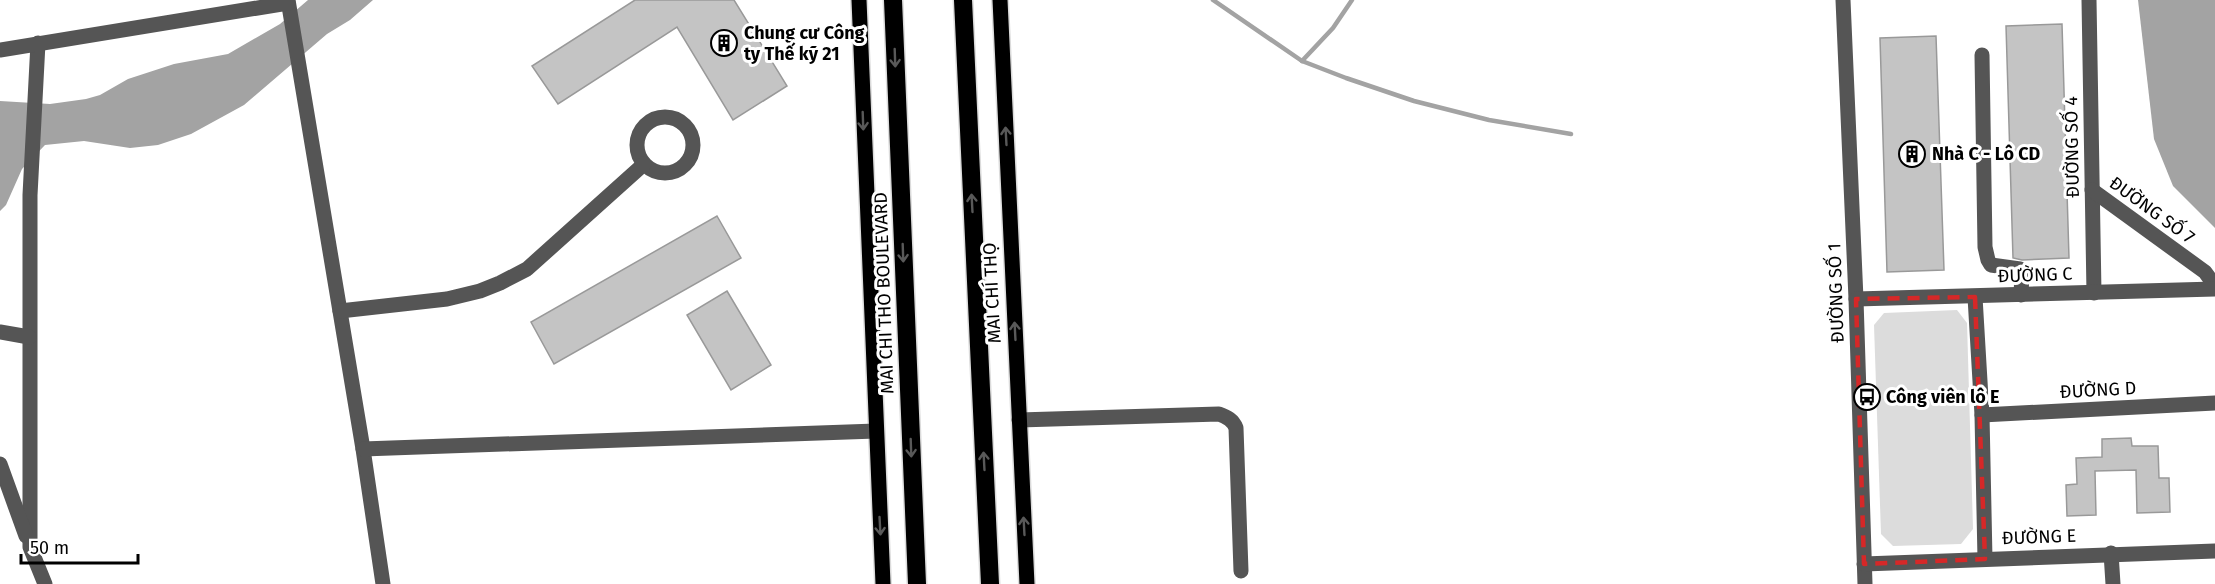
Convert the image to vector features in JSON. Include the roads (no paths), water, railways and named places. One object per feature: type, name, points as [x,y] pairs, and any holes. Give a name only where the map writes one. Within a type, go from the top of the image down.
[{"type":"highway","name":"MAI CHI THO BOULEVARD","points":[[893,0],[917,584]]},
{"type":"highway","points":[[963,0],[990,584]]},
{"type":"main road","name":"MAI CHI THO BOULEVARD","points":[[859,0],[883,584]]},
{"type":"main road","name":"MAI CHÍ THỌ","points":[[1000,0],[1027,584]]},
{"type":"street","name":"ĐƯỜNG SỐ 1","points":[[1843,0],[1865,584]]},
{"type":"street","name":"ĐƯỜNG SỐ 4","points":[[2089,0],[2094,292]]},
{"type":"street","points":[[0,50],[289,5],[363,449],[383,584]]},
{"type":"street","points":[[30,547],[30,195],[38,43]]},
{"type":"street","points":[[1982,55],[1985,247],[1991,265],[2020,269],[2022,295]]},
{"type":"street","points":[[340,311],[447,299],[480,291],[500,283],[526,269],[645,164]]},
{"type":"street","name":"ĐƯỜNG SỐ 7","points":[[2092,190],[2205,272],[2215,288]]},
{"type":"street","name":"ĐƯỜNG C","points":[[1856,299],[2215,288]]},
{"type":"street","points":[[1975,297],[1982,415],[1985,559]]},
{"type":"street","points":[[0,332],[29,337]]},
{"type":"street","name":"ĐƯỜNG D","points":[[1982,415],[2215,403]]},
{"type":"street","points":[[1019,420],[1219,414],[1226,416],[1236,428],[1241,571]]},
{"type":"street","points":[[363,449],[876,431]]},
{"type":"street","points":[[0,464],[45,584]]},
{"type":"street","name":"ĐƯỜNG E","points":[[1864,564],[2215,551]]},
{"type":"street","points":[[2111,554],[2113,584]]},
{"type":"waterway","points":[[1213,0],[1302,61],[1346,78],[1414,101],[1489,120],[1571,134]]},
{"type":"waterway","points":[[1302,61],[1333,28],[1352,0]]},
{"type":"place","name":"Chung cư Công ty Thế kỹ 21","points":[[724,43]]},
{"type":"place","name":"Nhà C - Lô CD","points":[[1912,154]]},
{"type":"place","name":"Công viên lô E","points":[[1867,397]]}]
